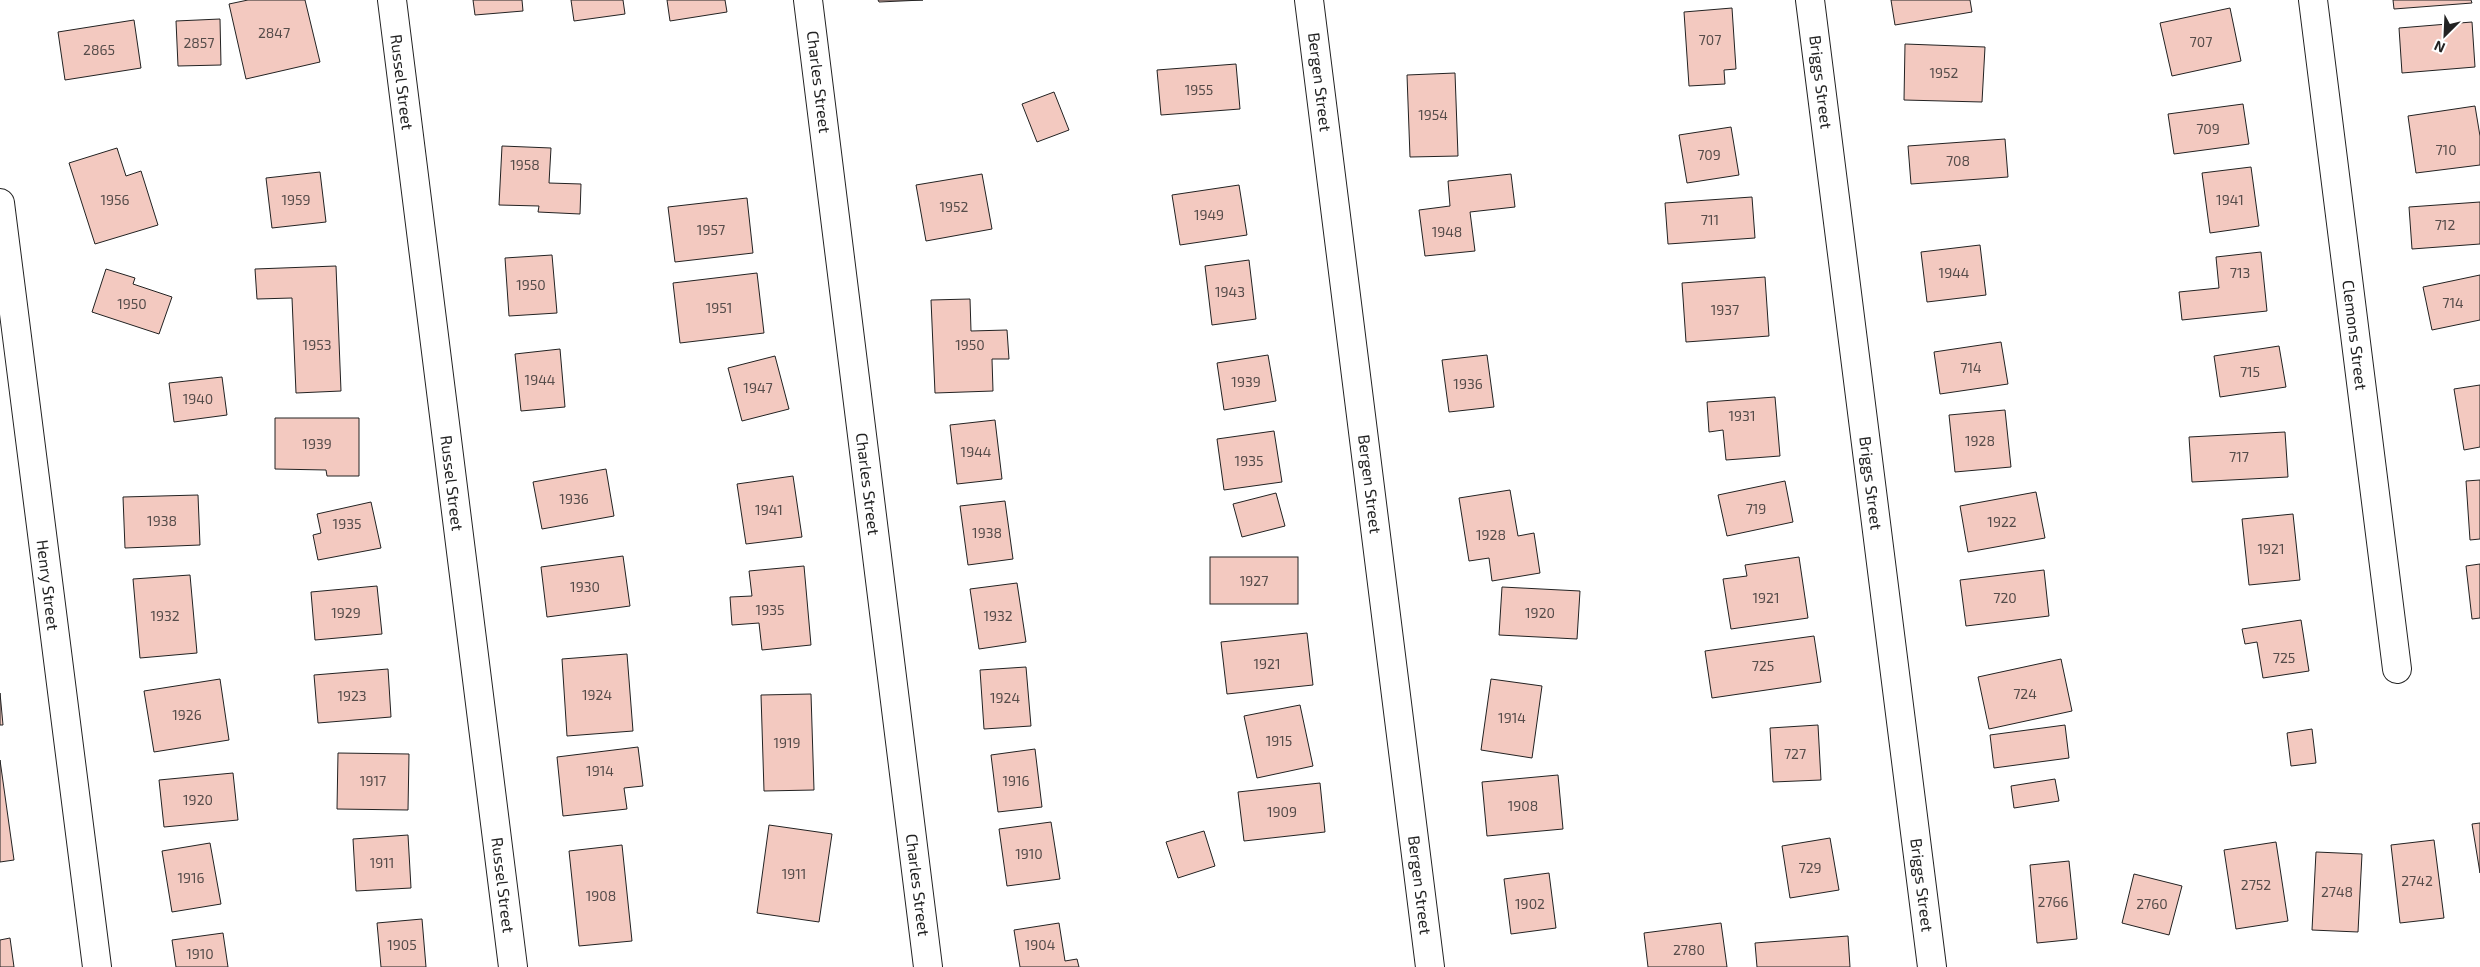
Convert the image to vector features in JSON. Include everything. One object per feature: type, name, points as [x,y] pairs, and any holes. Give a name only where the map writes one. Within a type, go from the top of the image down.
[{"type":"street","name":"Russel Street","points":[[392,0],[513,967]]},
{"type":"street","name":"Charles Street","points":[[808,0],[928,967]]},
{"type":"street","name":"Bergen Street","points":[[1309,0],[1430,967]]},
{"type":"street","name":"Briggs Street","points":[[1810,0],[1932,967]]},
{"type":"street","name":"Clemons Street","points":[[2313,0],[2398,670]]},
{"type":"street","name":"Henry Street","points":[[0,204],[96,967]]},
{"type":"building","points":[[248,0],[305,0],[320,62],[246,79],[229,4]]},
{"type":"building","points":[[473,0],[522,0],[523,11],[475,15]]},
{"type":"building","points":[[571,0],[623,0],[625,14],[574,21]]},
{"type":"building","points":[[667,0],[725,0],[727,12],[670,21]]},
{"type":"building","points":[[878,0],[923,0],[879,2]]},
{"type":"building","points":[[1891,0],[1970,0],[1972,12],[1895,25]]},
{"type":"building","points":[[2393,0],[2471,0],[2472,3],[2394,9]]},
{"type":"building","points":[[1732,8],[1736,69],[1724,70],[1725,84],[1689,86],[1684,12]]},
{"type":"building","points":[[2230,8],[2241,61],[2172,76],[2160,23]]},
{"type":"building","points":[[220,19],[221,65],[178,66],[176,21]]},
{"type":"building","points":[[134,20],[141,68],[65,80],[58,32]]},
{"type":"building","points":[[2472,22],[2475,67],[2402,73],[2399,28]]},
{"type":"building","points":[[1905,44],[1985,47],[1982,102],[1904,100]]},
{"type":"building","points":[[1236,64],[1240,109],[1161,115],[1157,70]]},
{"type":"building","points":[[1455,73],[1458,156],[1410,157],[1407,75]]},
{"type":"building","points":[[1054,92],[1069,130],[1037,142],[1022,104]]},
{"type":"building","points":[[2243,104],[2249,144],[2174,154],[2168,114]]},
{"type":"building","points":[[2475,106],[2480,136],[2480,165],[2416,173],[2408,116]]},
{"type":"building","points":[[1731,127],[1739,175],[1687,183],[1679,135]]},
{"type":"building","points":[[2005,139],[2008,177],[1911,184],[1908,146]]},
{"type":"building","points":[[502,146],[551,148],[549,183],[581,184],[580,214],[538,212],[539,206],[499,205]]},
{"type":"building","points":[[117,148],[126,176],[141,171],[158,225],[95,244],[69,163]]},
{"type":"building","points":[[2251,167],[2259,226],[2210,233],[2202,173]]},
{"type":"building","points":[[320,172],[326,222],[272,228],[266,178]]},
{"type":"building","points":[[982,174],[992,229],[926,241],[916,185]]},
{"type":"building","points":[[1511,174],[1515,207],[1470,212],[1475,251],[1425,256],[1419,210],[1450,206],[1448,181]]},
{"type":"building","points":[[1239,185],[1247,235],[1180,245],[1172,195]]},
{"type":"building","points":[[1752,197],[1755,238],[1668,244],[1665,203]]},
{"type":"building","points":[[747,198],[753,253],[675,262],[668,207]]},
{"type":"building","points":[[2480,202],[2480,244],[2412,249],[2409,207]]},
{"type":"building","points":[[1980,245],[1986,295],[1927,302],[1921,252]]},
{"type":"building","points":[[2261,252],[2267,311],[2182,320],[2179,292],[2219,288],[2216,257]]},
{"type":"building","points":[[552,255],[557,313],[509,316],[505,258]]},
{"type":"building","points":[[1249,260],[1256,319],[1212,325],[1205,266]]},
{"type":"building","points":[[336,266],[341,391],[296,393],[292,298],[257,299],[255,269]]},
{"type":"building","points":[[106,269],[135,278],[133,284],[172,297],[159,334],[92,312]]},
{"type":"building","points":[[757,273],[764,333],[680,343],[673,283]]},
{"type":"building","points":[[2480,275],[2480,320],[2432,330],[2423,287]]},
{"type":"building","points":[[1765,277],[1769,336],[1686,342],[1682,283]]},
{"type":"building","points":[[970,299],[971,331],[1007,330],[1009,359],[992,359],[993,391],[935,393],[931,300]]},
{"type":"building","points":[[2001,342],[2008,384],[1940,394],[1934,352]]},
{"type":"building","points":[[2279,346],[2286,387],[2220,397],[2214,356]]},
{"type":"building","points":[[560,349],[565,407],[521,411],[515,354]]},
{"type":"building","points":[[1268,355],[1276,401],[1224,410],[1217,363]]},
{"type":"building","points":[[1487,355],[1494,407],[1449,412],[1442,360]]},
{"type":"building","points":[[775,356],[789,409],[742,421],[728,368]]},
{"type":"building","points":[[222,377],[227,415],[174,422],[169,383]]},
{"type":"building","points":[[2480,385],[2480,447],[2464,450],[2454,389]]},
{"type":"building","points":[[1775,397],[1780,456],[1726,460],[1723,430],[1709,432],[1707,402]]},
{"type":"building","points":[[2005,410],[2011,467],[1955,472],[1949,415]]},
{"type":"building","points":[[275,418],[359,418],[359,476],[327,476],[326,470],[275,469]]},
{"type":"building","points":[[995,420],[1002,479],[957,484],[950,425]]},
{"type":"building","points":[[1274,431],[1282,482],[1224,490],[1217,439]]},
{"type":"building","points":[[2285,432],[2288,477],[2192,482],[2189,437]]},
{"type":"building","points":[[606,469],[614,516],[542,529],[533,482]]},
{"type":"building","points":[[793,476],[802,537],[746,544],[737,484]]},
{"type":"building","points":[[2480,480],[2480,539],[2470,540],[2466,481]]},
{"type":"building","points":[[1785,481],[1793,522],[1727,536],[1718,495]]},
{"type":"building","points":[[1510,490],[1518,536],[1534,533],[1540,573],[1492,581],[1489,558],[1469,561],[1459,498]]},
{"type":"building","points":[[2036,492],[2045,538],[1968,552],[1960,506]]},
{"type":"building","points":[[1276,493],[1285,526],[1242,537],[1233,504]]},
{"type":"building","points":[[198,495],[200,545],[125,548],[123,497]]},
{"type":"building","points":[[1005,501],[1013,559],[968,565],[960,506]]},
{"type":"building","points":[[371,502],[381,548],[318,560],[313,535],[321,533],[317,514]]},
{"type":"building","points":[[2293,514],[2300,580],[2249,585],[2242,519]]},
{"type":"building","points":[[623,556],[630,606],[547,617],[541,567]]},
{"type":"building","points":[[1210,557],[1298,557],[1298,604],[1210,604]]},
{"type":"building","points":[[1799,557],[1808,618],[1731,629],[1723,579],[1747,576],[1745,565]]},
{"type":"building","points":[[2480,564],[2480,618],[2472,619],[2466,566]]},
{"type":"building","points":[[804,566],[811,645],[762,650],[759,623],[732,625],[730,597],[752,596],[749,571]]},
{"type":"building","points":[[2044,570],[2049,616],[1966,626],[1960,580]]},
{"type":"building","points":[[190,575],[197,653],[140,658],[133,579]]},
{"type":"building","points":[[1017,583],[1026,642],[979,649],[970,589]]},
{"type":"building","points":[[377,586],[382,634],[315,640],[311,592]]},
{"type":"building","points":[[1502,587],[1580,591],[1577,639],[1499,635]]},
{"type":"building","points":[[2301,620],[2309,671],[2263,678],[2257,642],[2245,644],[2242,629]]},
{"type":"building","points":[[1307,633],[1313,685],[1227,694],[1221,642]]},
{"type":"building","points":[[1814,636],[1821,682],[1712,698],[1705,651]]},
{"type":"building","points":[[627,654],[633,731],[567,736],[562,659]]},
{"type":"building","points":[[2061,659],[2072,711],[1989,729],[1978,677]]},
{"type":"building","points":[[1026,667],[1031,726],[984,729],[980,670]]},
{"type":"building","points":[[388,669],[391,717],[318,723],[314,675]]},
{"type":"building","points":[[220,679],[229,740],[154,752],[144,691]]},
{"type":"building","points":[[1491,679],[1542,686],[1532,758],[1481,750]]},
{"type":"building","points":[[0,693],[3,725],[0,725]]},
{"type":"building","points":[[811,694],[814,790],[764,791],[761,695]]},
{"type":"building","points":[[1300,705],[1313,766],[1257,778],[1244,716]]},
{"type":"building","points":[[1818,725],[1821,780],[1773,782],[1770,728]]},
{"type":"building","points":[[2065,725],[2069,758],[1994,768],[1990,735]]},
{"type":"building","points":[[2312,729],[2316,763],[2291,766],[2287,733]]},
{"type":"building","points":[[638,747],[643,786],[624,788],[627,809],[563,816],[557,757]]},
{"type":"building","points":[[1035,749],[1042,807],[998,812],[991,755]]},
{"type":"building","points":[[338,753],[409,754],[408,810],[337,809]]},
{"type":"building","points":[[0,760],[14,860],[0,862]]},
{"type":"building","points":[[233,773],[238,820],[164,827],[159,780]]},
{"type":"building","points":[[1558,775],[1563,829],[1487,836],[1482,782]]},
{"type":"building","points":[[2055,779],[2059,801],[2014,808],[2011,786]]},
{"type":"building","points":[[1320,783],[1325,832],[1244,841],[1238,792]]},
{"type":"building","points":[[1051,822],[1060,879],[1007,886],[999,829]]},
{"type":"building","points":[[2480,823],[2480,873],[2472,824]]},
{"type":"building","points":[[769,825],[832,834],[819,922],[757,913]]},
{"type":"building","points":[[1204,831],[1215,866],[1178,878],[1166,842]]},
{"type":"building","points":[[408,835],[411,888],[356,891],[353,839]]},
{"type":"building","points":[[1830,838],[1839,890],[1790,898],[1782,846]]},
{"type":"building","points":[[2434,840],[2444,918],[2400,923],[2391,845]]},
{"type":"building","points":[[2276,842],[2288,921],[2236,929],[2224,850]]},
{"type":"building","points":[[210,843],[221,904],[172,912],[162,851]]},
{"type":"building","points":[[622,845],[632,941],[579,946],[569,851]]},
{"type":"building","points":[[2316,852],[2362,854],[2358,932],[2312,930]]},
{"type":"building","points":[[2069,861],[2077,939],[2037,943],[2030,865]]},
{"type":"building","points":[[1549,873],[1556,928],[1511,934],[1504,879]]},
{"type":"building","points":[[2134,874],[2182,886],[2169,935],[2122,923]]},
{"type":"building","points":[[422,919],[426,967],[381,967],[377,923]]},
{"type":"building","points":[[1059,923],[1065,961],[1077,959],[1079,967],[1020,967],[1014,930]]},
{"type":"building","points":[[1721,923],[1727,967],[1648,967],[1644,933]]},
{"type":"building","points":[[223,933],[228,967],[176,967],[172,940]]},
{"type":"building","points":[[1848,936],[1850,967],[1757,967],[1755,943]]},
{"type":"building","points":[[10,938],[14,967],[0,967],[0,940]]}]
